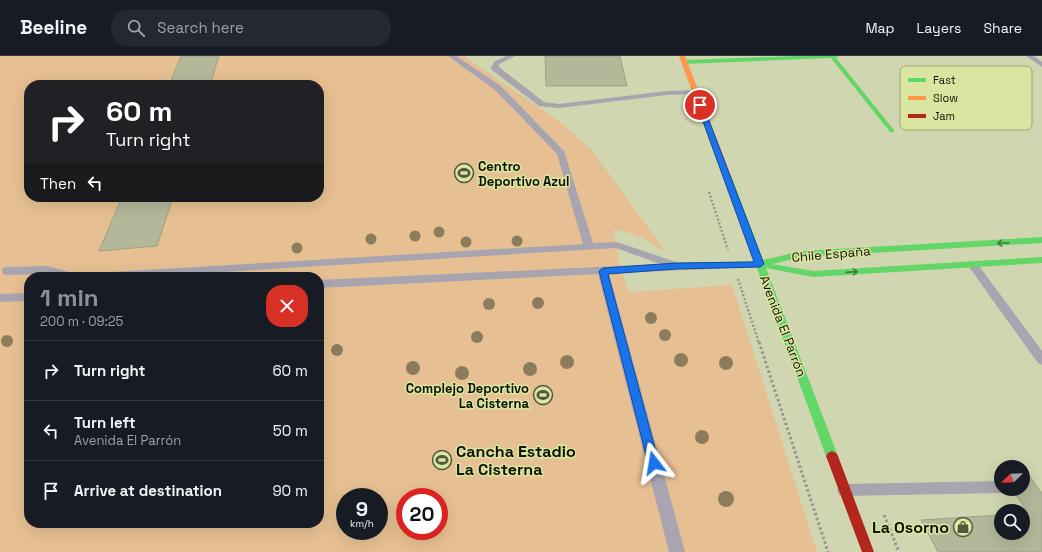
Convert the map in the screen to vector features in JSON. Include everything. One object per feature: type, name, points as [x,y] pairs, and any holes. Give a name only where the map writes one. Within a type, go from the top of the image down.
[{"type":"street","points":[[832,56],[892,131]]},
{"type":"street","points":[[683,59],[836,56]]},
{"type":"street","name":"Avenida El Parrón","points":[[683,59],[868,552]]},
{"type":"street","name":"Chile España","points":[[760,264],[802,254],[1042,240]]},
{"type":"street","name":"Chile España","points":[[760,264],[813,274],[1042,260]]},
{"type":"lane","points":[[451,56],[498,88],[560,153],[589,246]]},
{"type":"lane","points":[[512,56],[499,60],[496,63],[495,68],[539,101],[547,105],[559,106],[667,93],[695,92]]},
{"type":"lane","points":[[1029,56],[1042,65]]},
{"type":"lane","points":[[162,272],[617,245],[676,266]]},
{"type":"lane","points":[[324,284],[603,271],[676,266],[760,264]]},
{"type":"lane","points":[[973,265],[1042,360]]},
{"type":"lane","points":[[7,271],[46,270],[54,272]]},
{"type":"lane","points":[[603,271],[677,552]]},
{"type":"lane","points":[[0,298],[24,297]]},
{"type":"lane","points":[[844,490],[994,487]]},
{"type":"path","points":[[708,190],[828,552]]},
{"type":"shaded area","points":[[0,56],[464,56],[560,122],[592,150],[667,254],[654,244],[636,235],[613,230],[617,245],[618,261],[629,292],[732,285],[817,552],[0,552]]},
{"type":"building","points":[[181,56],[219,56],[212,80],[171,80]]},
{"type":"building","points":[[545,56],[620,56],[627,86],[546,86]]},
{"type":"building","points":[[120,202],[171,202],[157,246],[99,251]]},
{"type":"building","name":"La Osorno","points":[[1030,476],[1042,494],[1042,552],[938,552],[921,520],[994,515],[994,540],[1030,540],[1030,504],[1022,504],[1017,496],[1030,496]]},
{"type":"traffic: fast","points":[[832,56],[892,131]]},
{"type":"traffic: fast","points":[[684,62],[836,56]]},
{"type":"traffic: fast","points":[[728,178],[832,456]]},
{"type":"traffic: fast","points":[[760,264],[802,254],[1042,240]]},
{"type":"traffic: fast","points":[[768,266],[813,274],[1042,260]]},
{"type":"traffic: slow","points":[[682,56],[728,178]]},
{"type":"traffic: jam","points":[[832,456],[868,552]]},
{"type":"place","name":"Centro Deportivo Azul","points":[[464,173]]},
{"type":"place","name":"Complejo Deportivo La Cisterna","points":[[543,395]]},
{"type":"place","name":"Cancha Estadio La Cisterna","points":[[442,460]]},
{"type":"place","name":"La Osorno","points":[[963,527]]},
{"type":"route","points":[[654,463],[603,271],[676,266],[760,264],[700,105]]}]
